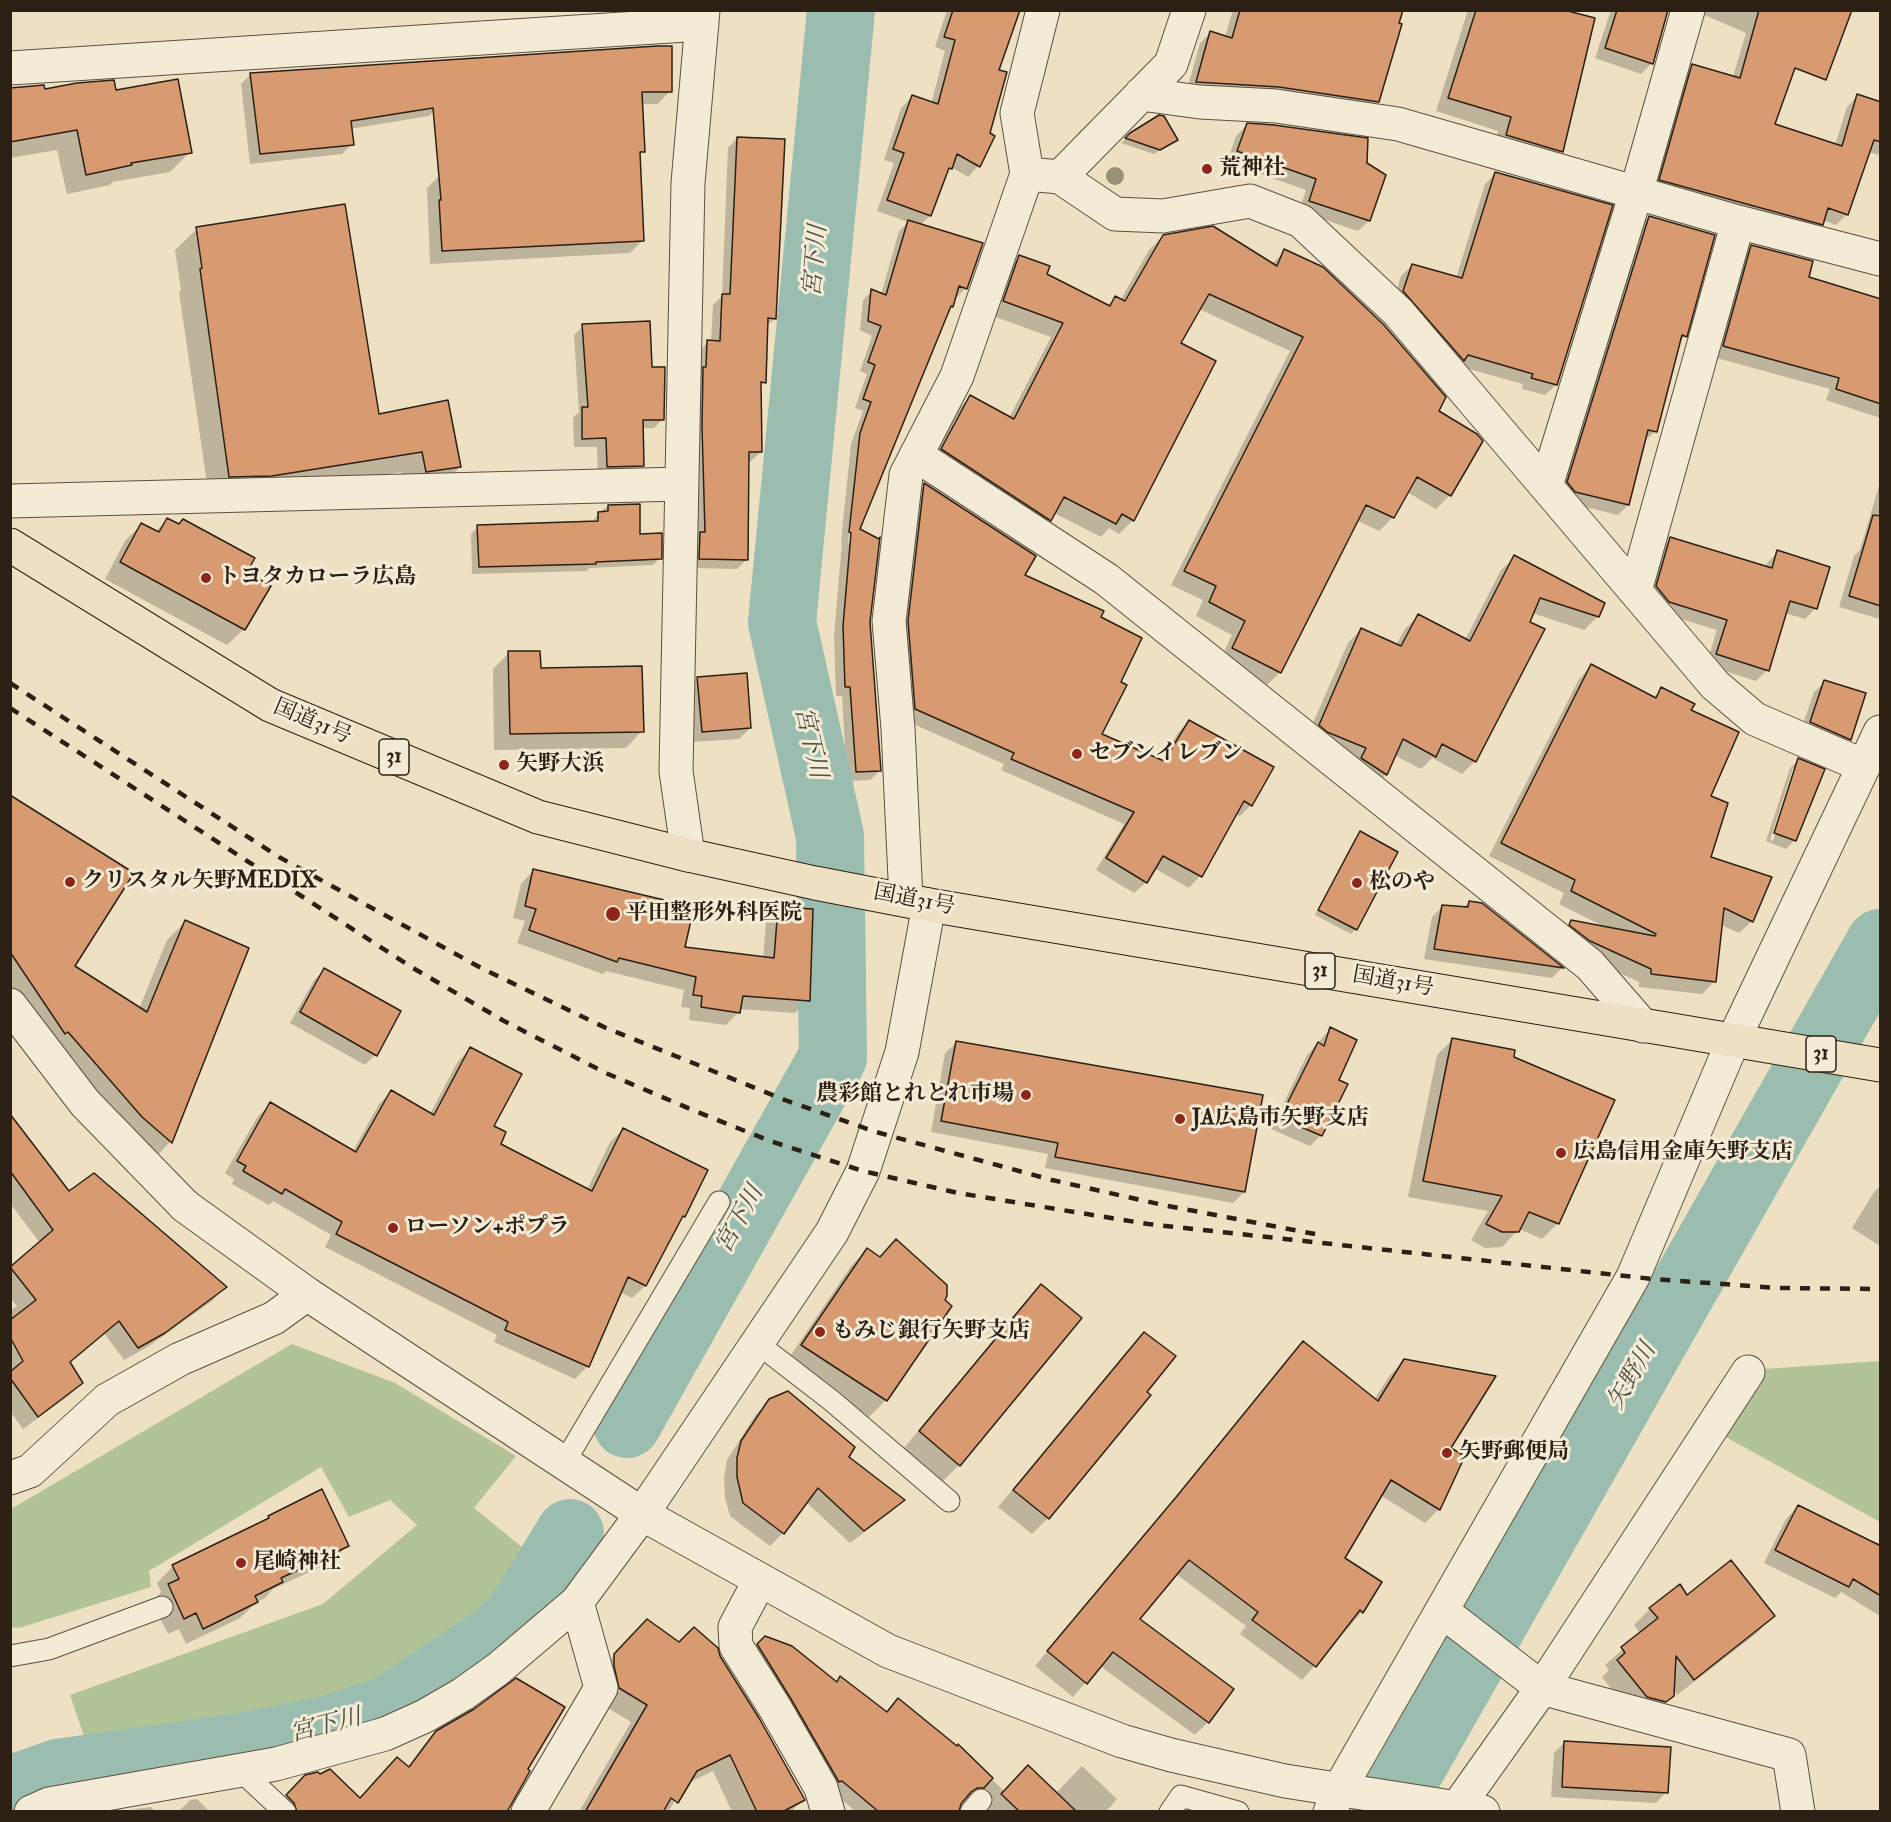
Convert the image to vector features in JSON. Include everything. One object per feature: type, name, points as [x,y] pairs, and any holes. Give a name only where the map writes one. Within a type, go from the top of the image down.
[{"type":"highway","name":"国道31号","points":[[10,545],[270,705],[538,817],[688,855],[815,883],[1881,1065]]},
{"type":"street","points":[[31,1812],[49,1804],[276,1764],[385,1734],[426,1716],[463,1694],[498,1669],[577,1602],[642,1514],[832,1232],[863,1171],[902,1052],[905,899],[898,729],[888,621],[906,475],[957,376],[1027,174],[1017,113],[1043,10]]},
{"type":"street","points":[[1060,177],[1171,64],[1189,10]]},
{"type":"street","points":[[1545,486],[1636,193],[1688,10]]},
{"type":"street","points":[[10,68],[702,17],[688,183],[676,771],[688,855]]},
{"type":"street","points":[[1141,94],[1200,102],[1276,105],[1398,124],[1738,222],[1881,259]]},
{"type":"street","points":[[1027,174],[1060,177],[1115,214],[1163,216],[1250,201],[1301,221],[1398,312],[1715,684],[1755,719],[1864,766]]},
{"type":"street","points":[[1635,591],[1738,222]]},
{"type":"street","points":[[916,455],[1106,579],[1590,966],[1643,1026]]},
{"type":"street","points":[[10,501],[681,484]]},
{"type":"street","points":[[1342,1797],[1442,1611],[1633,1277],[1747,1042],[1864,766],[1881,732]]},
{"type":"street","points":[[10,1005],[85,1103],[185,1206],[307,1294],[642,1514],[888,1651],[1122,1741],[1342,1797],[1458,1809],[1542,1688],[1748,1372]]},
{"type":"street","points":[[10,1478],[30,1472],[107,1400],[180,1359],[274,1318],[307,1294]]},
{"type":"street","points":[[760,1580],[735,1627],[736,1646],[821,1788],[828,1812]]},
{"type":"street","points":[[528,1812],[601,1688],[577,1602]]},
{"type":"street","points":[[1442,1611],[1542,1688],[1789,1755],[1797,1812]]},
{"type":"lane","points":[[564,1463],[719,1202]]},
{"type":"lane","points":[[757,1343],[832,1401],[949,1501]]},
{"type":"lane","points":[[10,1656],[49,1649],[162,1606]]},
{"type":"lane","points":[[242,1771],[285,1812]]},
{"type":"lane","points":[[1170,1812],[1181,1796],[1238,1812]]},
{"type":"green space","points":[[292,1344],[395,1383],[516,1456],[474,1508],[539,1561],[414,1676],[315,1712],[89,1751],[70,1695],[323,1604],[417,1525],[390,1500],[349,1517],[321,1467],[149,1571],[151,1587],[19,1628],[11,1627],[11,1509]]},
{"type":"green space","points":[[1880,1361],[1880,1522],[1722,1435],[1764,1369]]},
{"type":"building","points":[[953,10],[1020,10],[999,70],[1007,72],[990,133],[995,136],[980,167],[957,154],[952,169],[949,168],[931,216],[887,200],[904,153],[893,149],[912,95],[938,104],[955,40],[944,37]]},
{"type":"building","points":[[1240,10],[1403,10],[1399,23],[1402,24],[1379,102],[1279,87],[1196,82],[1210,31],[1232,38]]},
{"type":"building","points":[[1476,10],[1564,10],[1595,18],[1563,152],[1506,135],[1511,117],[1448,98]]},
{"type":"building","points":[[1617,10],[1668,10],[1653,64],[1605,48]]},
{"type":"building","points":[[1759,10],[1852,10],[1826,80],[1795,68],[1775,124],[1842,146],[1857,94],[1881,102],[1881,142],[1874,140],[1848,215],[1828,208],[1823,225],[1659,180],[1692,64],[1740,78]]},
{"type":"building","points":[[672,46],[672,92],[642,92],[645,152],[640,152],[644,241],[442,251],[439,200],[441,200],[433,108],[351,121],[354,145],[260,154],[250,73]]},
{"type":"building","points":[[178,79],[192,153],[131,163],[132,165],[86,175],[77,130],[10,142],[10,88],[44,85],[45,89],[77,83],[114,80],[116,90]]},
{"type":"building","points":[[1159,115],[1164,116],[1178,140],[1160,150],[1125,138],[1130,133]]},
{"type":"building","points":[[1247,123],[1368,138],[1367,163],[1386,175],[1370,221],[1309,201],[1316,179],[1237,151]]},
{"type":"building","points":[[737,137],[785,139],[776,319],[768,318],[766,383],[761,382],[762,452],[749,452],[748,560],[699,559],[700,532],[705,532],[703,367],[706,367],[707,340],[720,341],[722,294],[730,294]]},
{"type":"building","points":[[1495,172],[1613,205],[1557,385],[1531,378],[1533,374],[1468,355],[1464,361],[1403,291],[1412,264],[1462,278]]},
{"type":"building","points":[[345,204],[379,414],[448,400],[461,467],[426,472],[422,452],[272,476],[229,477],[196,227]]},
{"type":"building","points":[[1649,216],[1715,235],[1687,337],[1682,335],[1657,432],[1648,430],[1629,505],[1575,492],[1567,482]]},
{"type":"building","points":[[908,220],[983,243],[967,289],[959,286],[953,307],[951,306],[860,529],[879,539],[880,537],[870,622],[881,771],[856,772],[850,687],[845,687],[843,626],[851,533],[849,532],[860,433],[871,402],[863,399],[875,365],[868,362],[881,326],[868,321],[871,289],[886,295]]},
{"type":"building","points":[[1213,226],[1277,266],[1284,249],[1323,267],[1384,325],[1446,397],[1439,411],[1477,434],[1483,441],[1451,496],[1417,477],[1394,518],[1366,505],[1281,673],[1232,648],[1245,621],[1209,602],[1216,586],[1184,571],[1303,337],[1209,294],[1181,343],[1216,361],[1134,521],[1122,514],[1116,524],[1064,497],[1051,521],[941,449],[970,395],[1014,419],[1063,323],[1003,301],[1019,255],[1050,266],[1047,274],[1110,306],[1115,296],[1125,301],[1163,235]]},
{"type":"building","points":[[1751,245],[1813,261],[1809,277],[1881,299],[1881,404],[1836,389],[1839,378],[1723,346]]},
{"type":"building","points":[[650,321],[652,367],[665,367],[664,420],[643,420],[644,466],[607,467],[606,438],[582,439],[582,407],[588,407],[582,324]]},
{"type":"building","points":[[924,483],[1036,556],[1025,575],[1104,611],[1101,617],[1142,638],[1121,682],[1127,685],[1102,734],[1164,761],[1189,720],[1274,767],[1252,806],[1244,801],[1202,877],[1163,856],[1147,883],[1106,858],[1134,812],[1011,759],[1014,753],[915,709],[908,621]]},
{"type":"building","points":[[640,504],[640,534],[662,533],[662,559],[596,562],[596,564],[479,567],[477,525],[598,521],[598,512],[608,511],[608,505]]},
{"type":"building","points":[[1873,515],[1881,516],[1881,606],[1849,596]]},
{"type":"building","points":[[167,518],[179,524],[183,519],[255,558],[247,572],[271,586],[245,630],[120,562],[141,523],[159,532]]},
{"type":"building","points":[[1670,537],[1772,568],[1777,550],[1830,567],[1817,609],[1790,601],[1769,671],[1716,654],[1727,620],[1669,602],[1656,586]]},
{"type":"building","points":[[1514,555],[1605,603],[1599,617],[1540,598],[1530,622],[1545,629],[1476,762],[1442,744],[1436,757],[1403,739],[1387,775],[1361,758],[1366,748],[1327,732],[1319,725],[1361,628],[1401,646],[1418,614],[1470,641]]},
{"type":"building","points":[[508,651],[540,651],[541,668],[642,666],[644,732],[510,734]]},
{"type":"building","points":[[1591,664],[1656,698],[1661,687],[1695,704],[1691,710],[1739,732],[1711,796],[1728,803],[1711,857],[1772,877],[1753,922],[1724,908],[1716,982],[1651,974],[1651,969],[1590,941],[1569,925],[1571,920],[1655,936],[1656,934],[1571,891],[1575,880],[1501,843]]},
{"type":"building","points":[[747,673],[751,728],[702,732],[697,677]]},
{"type":"building","points":[[1824,680],[1866,693],[1851,740],[1810,722]]},
{"type":"building","points":[[1798,758],[1825,769],[1796,841],[1774,833]]},
{"type":"building","points":[[10,795],[134,873],[75,966],[147,1012],[185,920],[249,948],[172,1143],[142,1117],[68,1032],[65,1034],[10,952]]},
{"type":"building","points":[[1360,831],[1398,852],[1357,930],[1318,910]]},
{"type":"building","points":[[533,869],[694,907],[685,947],[774,958],[778,907],[813,909],[810,1001],[743,996],[740,1013],[701,1007],[702,996],[693,995],[696,977],[619,958],[617,962],[529,930],[536,909],[525,906]]},
{"type":"building","points":[[1469,901],[1482,903],[1564,968],[1434,949],[1442,905],[1468,907]]},
{"type":"building","points":[[324,968],[401,1011],[377,1056],[300,1012]]},
{"type":"building","points":[[1330,1027],[1357,1040],[1339,1080],[1348,1084],[1322,1136],[1280,1118],[1318,1042],[1324,1046]]},
{"type":"building","points":[[1452,1038],[1515,1050],[1514,1057],[1615,1100],[1559,1224],[1529,1212],[1519,1232],[1502,1232],[1486,1224],[1502,1196],[1423,1181]]},
{"type":"building","points":[[956,1041],[1263,1095],[1245,1192],[1055,1157],[1058,1143],[941,1121]]},
{"type":"building","points":[[470,1047],[522,1074],[494,1126],[506,1132],[501,1144],[592,1191],[623,1128],[708,1170],[685,1217],[683,1216],[646,1286],[628,1277],[589,1367],[505,1330],[508,1322],[336,1234],[342,1222],[285,1189],[282,1194],[243,1171],[246,1166],[237,1161],[270,1102],[356,1152],[391,1090],[434,1115]]},
{"type":"building","points":[[10,1114],[69,1191],[94,1173],[227,1287],[165,1333],[138,1348],[119,1321],[70,1362],[83,1383],[38,1417],[10,1378],[10,1372],[23,1361],[10,1337],[10,1320],[36,1300],[10,1267],[53,1230],[10,1171]]},
{"type":"building","points":[[896,1239],[947,1285],[945,1300],[952,1306],[887,1401],[801,1345],[867,1248],[880,1257]]},
{"type":"building","points":[[1041,1284],[1082,1318],[960,1466],[919,1431]]},
{"type":"building","points":[[1144,1332],[1176,1356],[1147,1392],[1151,1395],[1049,1519],[1013,1490]]},
{"type":"building","points":[[1303,1341],[1378,1401],[1404,1359],[1496,1376],[1451,1448],[1465,1456],[1440,1510],[1391,1480],[1345,1558],[1382,1582],[1363,1613],[1360,1610],[1316,1667],[1252,1620],[1258,1612],[1189,1560],[1140,1619],[1234,1689],[1209,1723],[1113,1652],[1087,1684],[1047,1651]]},
{"type":"building","points":[[788,1391],[855,1447],[849,1457],[905,1500],[864,1531],[818,1488],[784,1534],[743,1503],[737,1477],[737,1458],[741,1441],[769,1399]]},
{"type":"building","points":[[322,1489],[349,1546],[281,1578],[283,1582],[255,1596],[258,1602],[203,1629],[196,1613],[184,1619],[168,1584],[179,1579],[172,1565],[269,1518],[268,1516]]},
{"type":"building","points":[[1798,1505],[1881,1546],[1881,1596],[1853,1579],[1849,1587],[1775,1550]]},
{"type":"building","points":[[1731,1560],[1775,1616],[1694,1680],[1676,1656],[1674,1696],[1666,1702],[1647,1697],[1617,1660],[1625,1653],[1621,1647],[1658,1618],[1649,1608],[1680,1584],[1687,1595]]},
{"type":"building","points":[[647,1619],[679,1642],[694,1627],[718,1648],[720,1656],[759,1718],[805,1800],[782,1812],[757,1812],[730,1755],[697,1771],[678,1803],[671,1798],[663,1812],[585,1812],[647,1705],[619,1688],[614,1654]]},
{"type":"building","points":[[765,1636],[792,1646],[837,1682],[840,1676],[887,1712],[898,1698],[957,1746],[958,1744],[993,1778],[984,1788],[977,1788],[971,1792],[961,1804],[959,1812],[879,1812],[842,1781],[839,1782],[757,1644]]},
{"type":"building","points":[[516,1678],[565,1707],[528,1769],[530,1771],[507,1812],[297,1812],[294,1803],[286,1795],[305,1775],[318,1772],[320,1774],[330,1769],[360,1798],[397,1757],[409,1767],[436,1731],[474,1709]]},
{"type":"building","points":[[1564,1741],[1671,1747],[1668,1793],[1562,1787]]},
{"type":"building","points":[[1028,1765],[1077,1812],[1020,1812],[1001,1794]]},
{"type":"waterway","name":"宮下川","points":[[627,1424],[833,1057],[830,836],[782,622],[841,10]]},
{"type":"waterway","name":"矢野川","points":[[1386,1812],[1880,943]]},
{"type":"waterway","name":"宮下川","points":[[10,1790],[58,1773],[247,1746],[330,1729],[391,1709],[492,1641],[518,1618],[570,1533]]},
{"type":"railway","points":[[10,683],[279,857],[483,969],[606,1028],[785,1100],[876,1132],[1052,1180],[1163,1205],[1320,1235]]},
{"type":"railway","points":[[10,708],[413,968],[504,1021],[608,1074],[695,1111],[770,1141],[863,1171],[958,1193],[1148,1224],[1653,1279],[1778,1288],[1880,1289]]},
{"type":"place","name":"荒神社","points":[[1207,169]]},
{"type":"place","name":"トヨタカローラ広島","points":[[206,578]]},
{"type":"place","name":"セブンイレブン","points":[[1077,754]]},
{"type":"place","name":"矢野大浜","points":[[504,765]]},
{"type":"place","name":"クリスタル矢野MEDIX","points":[[70,882]]},
{"type":"place","name":"松のや","points":[[1357,883]]},
{"type":"place","name":"平田整形外科医院","points":[[613,914]]},
{"type":"place","name":"農彩館とれとれ市場","points":[[1026,1095]]},
{"type":"place","name":"JA広島市矢野支店","points":[[1180,1119]]},
{"type":"place","name":"広島信用金庫矢野支店","points":[[1561,1153]]},
{"type":"place","name":"ローソン+ポプラ","points":[[393,1228]]},
{"type":"place","name":"もみじ銀行矢野支店","points":[[820,1332]]},
{"type":"place","name":"矢野郵便局","points":[[1447,1453]]},
{"type":"place","name":"尾崎神社","points":[[241,1563]]}]
